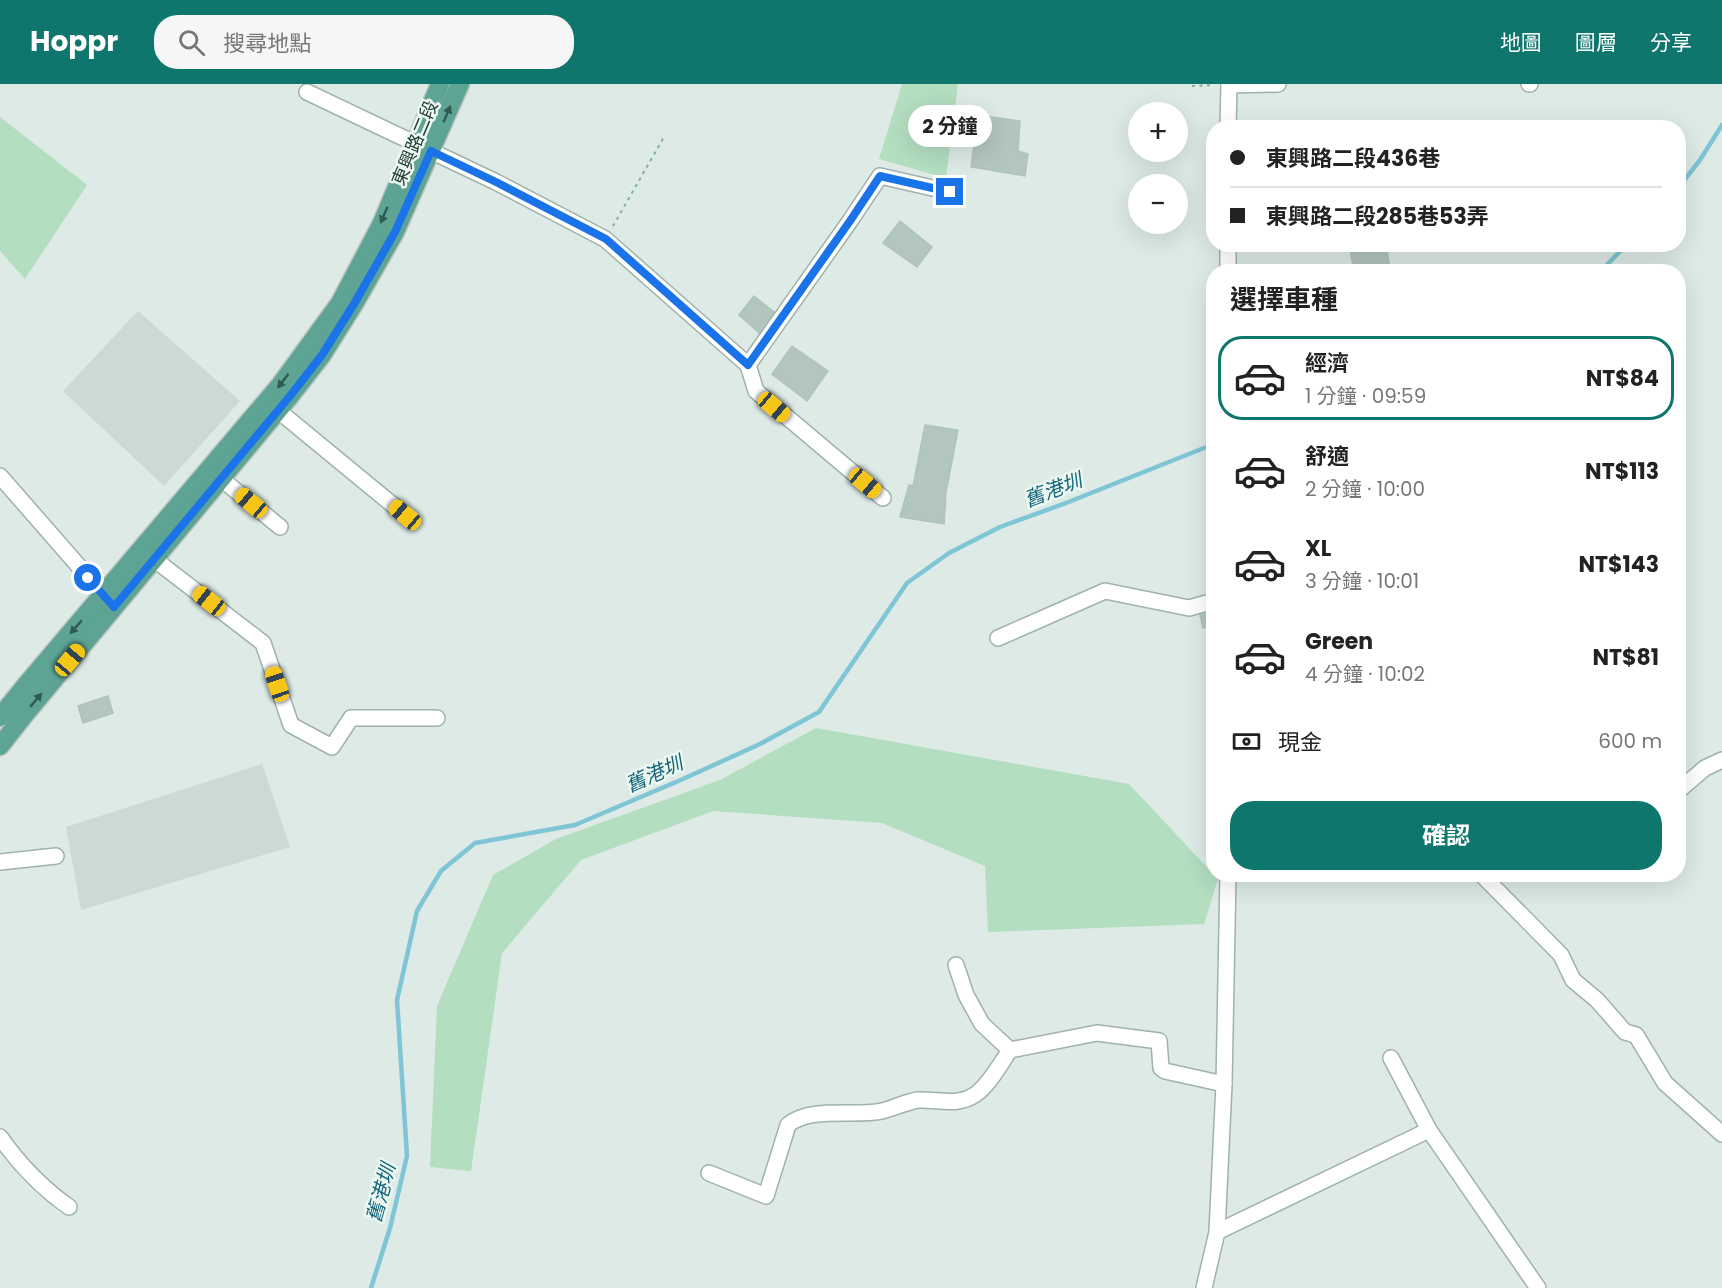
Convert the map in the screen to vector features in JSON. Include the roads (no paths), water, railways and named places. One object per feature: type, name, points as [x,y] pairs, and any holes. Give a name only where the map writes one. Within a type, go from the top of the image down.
[{"type":"main road","name":"東興路二段","points":[[272,406],[282,384],[340,303],[381,223],[440,84]]},
{"type":"main road","name":"東興路二段","points":[[0,746],[109,601],[272,406],[322,355],[395,232],[460,84]]},
{"type":"main road","name":"東興路二段","points":[[0,717],[26,685],[109,601]]},
{"type":"street","points":[[1228,120],[1228,85],[1278,84]]},
{"type":"street","points":[[307,92],[496,182],[606,239],[748,365],[756,391],[883,498]]},
{"type":"street","points":[[748,365],[880,176],[950,192]]},
{"type":"street","points":[[272,406],[405,515]]},
{"type":"street","points":[[215,474],[280,527]]},
{"type":"street","points":[[0,476],[109,601]]},
{"type":"street","points":[[149,553],[263,643],[291,725],[332,747],[351,718],[437,718]]},
{"type":"street","points":[[998,638],[1105,591],[1188,608],[1206,603]]},
{"type":"street","points":[[1686,784],[1705,768],[1722,760]]},
{"type":"street","points":[[0,862],[56,856]]},
{"type":"street","points":[[1204,1288],[1217,1232],[1224,1084],[1228,882]]},
{"type":"street","points":[[1489,882],[1561,955],[1572,980],[1597,1000],[1625,1032],[1636,1035],[1665,1083],[1722,1134]]},
{"type":"street","points":[[956,964],[966,995],[982,1024],[1010,1050]]},
{"type":"street","points":[[709,1173],[766,1196],[788,1125],[794,1120],[834,1113],[881,1111],[917,1100],[963,1101],[982,1089],[1010,1050],[1097,1033],[1159,1041],[1161,1068],[1165,1071],[1224,1084]]},
{"type":"street","points":[[1391,1058],[1429,1130],[1538,1288]]},
{"type":"street","points":[[1217,1232],[1429,1130]]},
{"type":"street","points":[[0,1137],[14,1157],[52,1195],[69,1207]]},
{"type":"waterway","name":"舊港圳","points":[[1686,178],[1722,125]]},
{"type":"waterway","name":"舊港圳","points":[[1608,264],[1619,252]]},
{"type":"waterway","name":"舊港圳","points":[[371,1288],[390,1228],[407,1156],[397,1000],[417,911],[441,871],[475,843],[575,825],[760,744],[819,712],[907,583],[949,553],[1000,527],[1206,447]]}]
